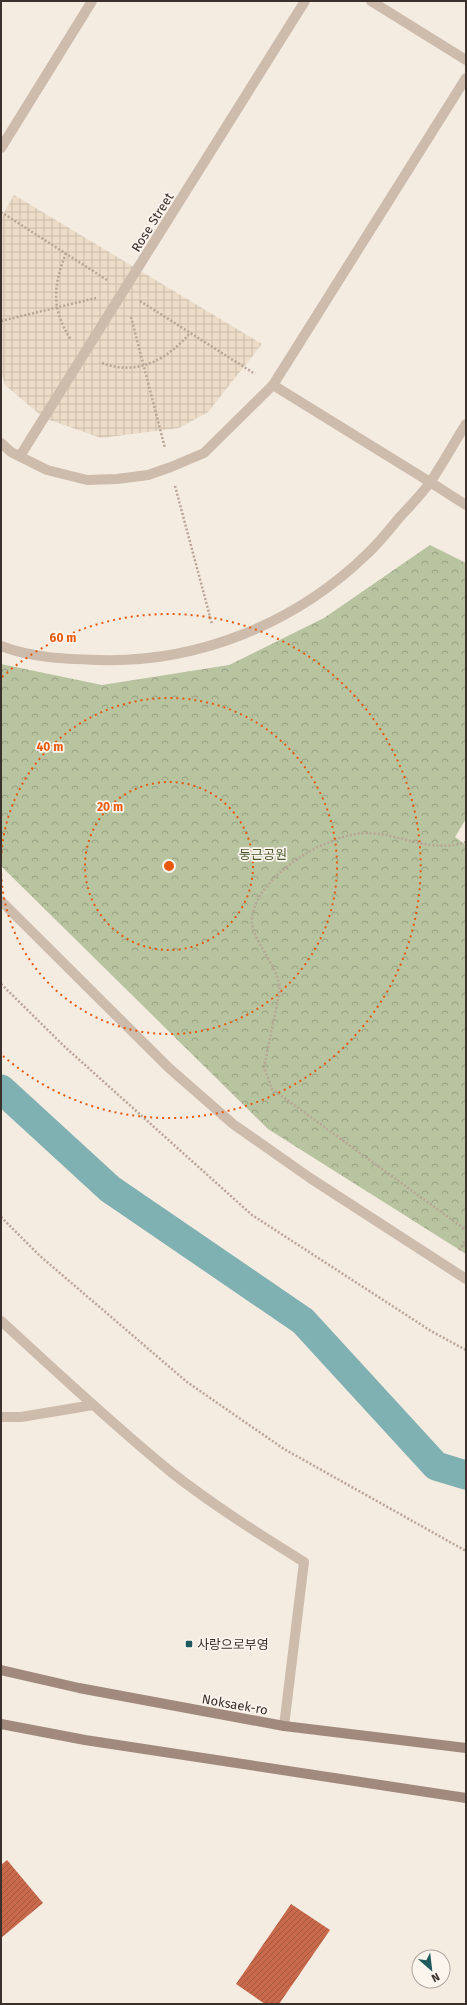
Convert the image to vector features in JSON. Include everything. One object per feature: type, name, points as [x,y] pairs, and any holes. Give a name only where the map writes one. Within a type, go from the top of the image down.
[{"type":"main road","name":"Noksaek-ro","points":[[1,1670],[80,1688],[284,1726],[466,1748]]},
{"type":"main road","points":[[1,1724],[85,1740],[466,1798]]},
{"type":"street","points":[[1,148],[92,1]]},
{"type":"street","name":"Rose Street","points":[[20,456],[305,1]]},
{"type":"street","points":[[371,1],[466,60]]},
{"type":"street","points":[[1,443],[20,456],[47,470],[87,480],[117,479],[148,475],[204,453],[273,386],[466,78]]},
{"type":"street","points":[[273,386],[466,505]]},
{"type":"street","points":[[1,646],[16,652],[62,658],[125,661],[183,654],[217,645],[248,633],[288,613],[335,583],[368,553],[430,482],[466,424]]},
{"type":"street","points":[[1,901],[170,1068],[233,1124],[310,1178],[466,1279]]},
{"type":"street","points":[[1,1320],[93,1405],[172,1472],[230,1516],[304,1562],[284,1726]]},
{"type":"street","points":[[1,1417],[21,1417],[93,1405]]},
{"type":"path","points":[[1,321],[124,290],[217,645]]},
{"type":"path","points":[[466,842],[454,846],[431,846],[388,835],[367,833],[347,836],[329,842],[278,872],[265,887],[255,903],[251,919],[253,929],[279,980],[278,998],[264,1067],[272,1089],[466,1230]]},
{"type":"path","points":[[1,984],[66,1047],[252,1215],[431,1331],[466,1350]]},
{"type":"path","points":[[1,1217],[40,1256],[187,1382],[284,1449],[466,1551]]},
{"type":"green space","name":"둥근공원","points":[[430,545],[466,563],[466,819],[455,837],[466,845],[466,1254],[268,1129],[1,866],[1,664],[102,685],[229,665],[324,618]]},
{"type":"shaded area","points":[[14,195],[262,344],[208,412],[179,428],[101,438],[44,418],[5,385],[1,371],[1,218]]},
{"type":"building","points":[[7,1860],[43,1903],[1,1938],[1,1865]]},
{"type":"building","points":[[291,1904],[330,1930],[279,2004],[265,2004],[236,1984]]},
{"type":"waterway","points":[[1,1089],[110,1189],[303,1321],[436,1466],[466,1475]]},
{"type":"place","name":"사랑으로부영","points":[[189,1644]]}]
